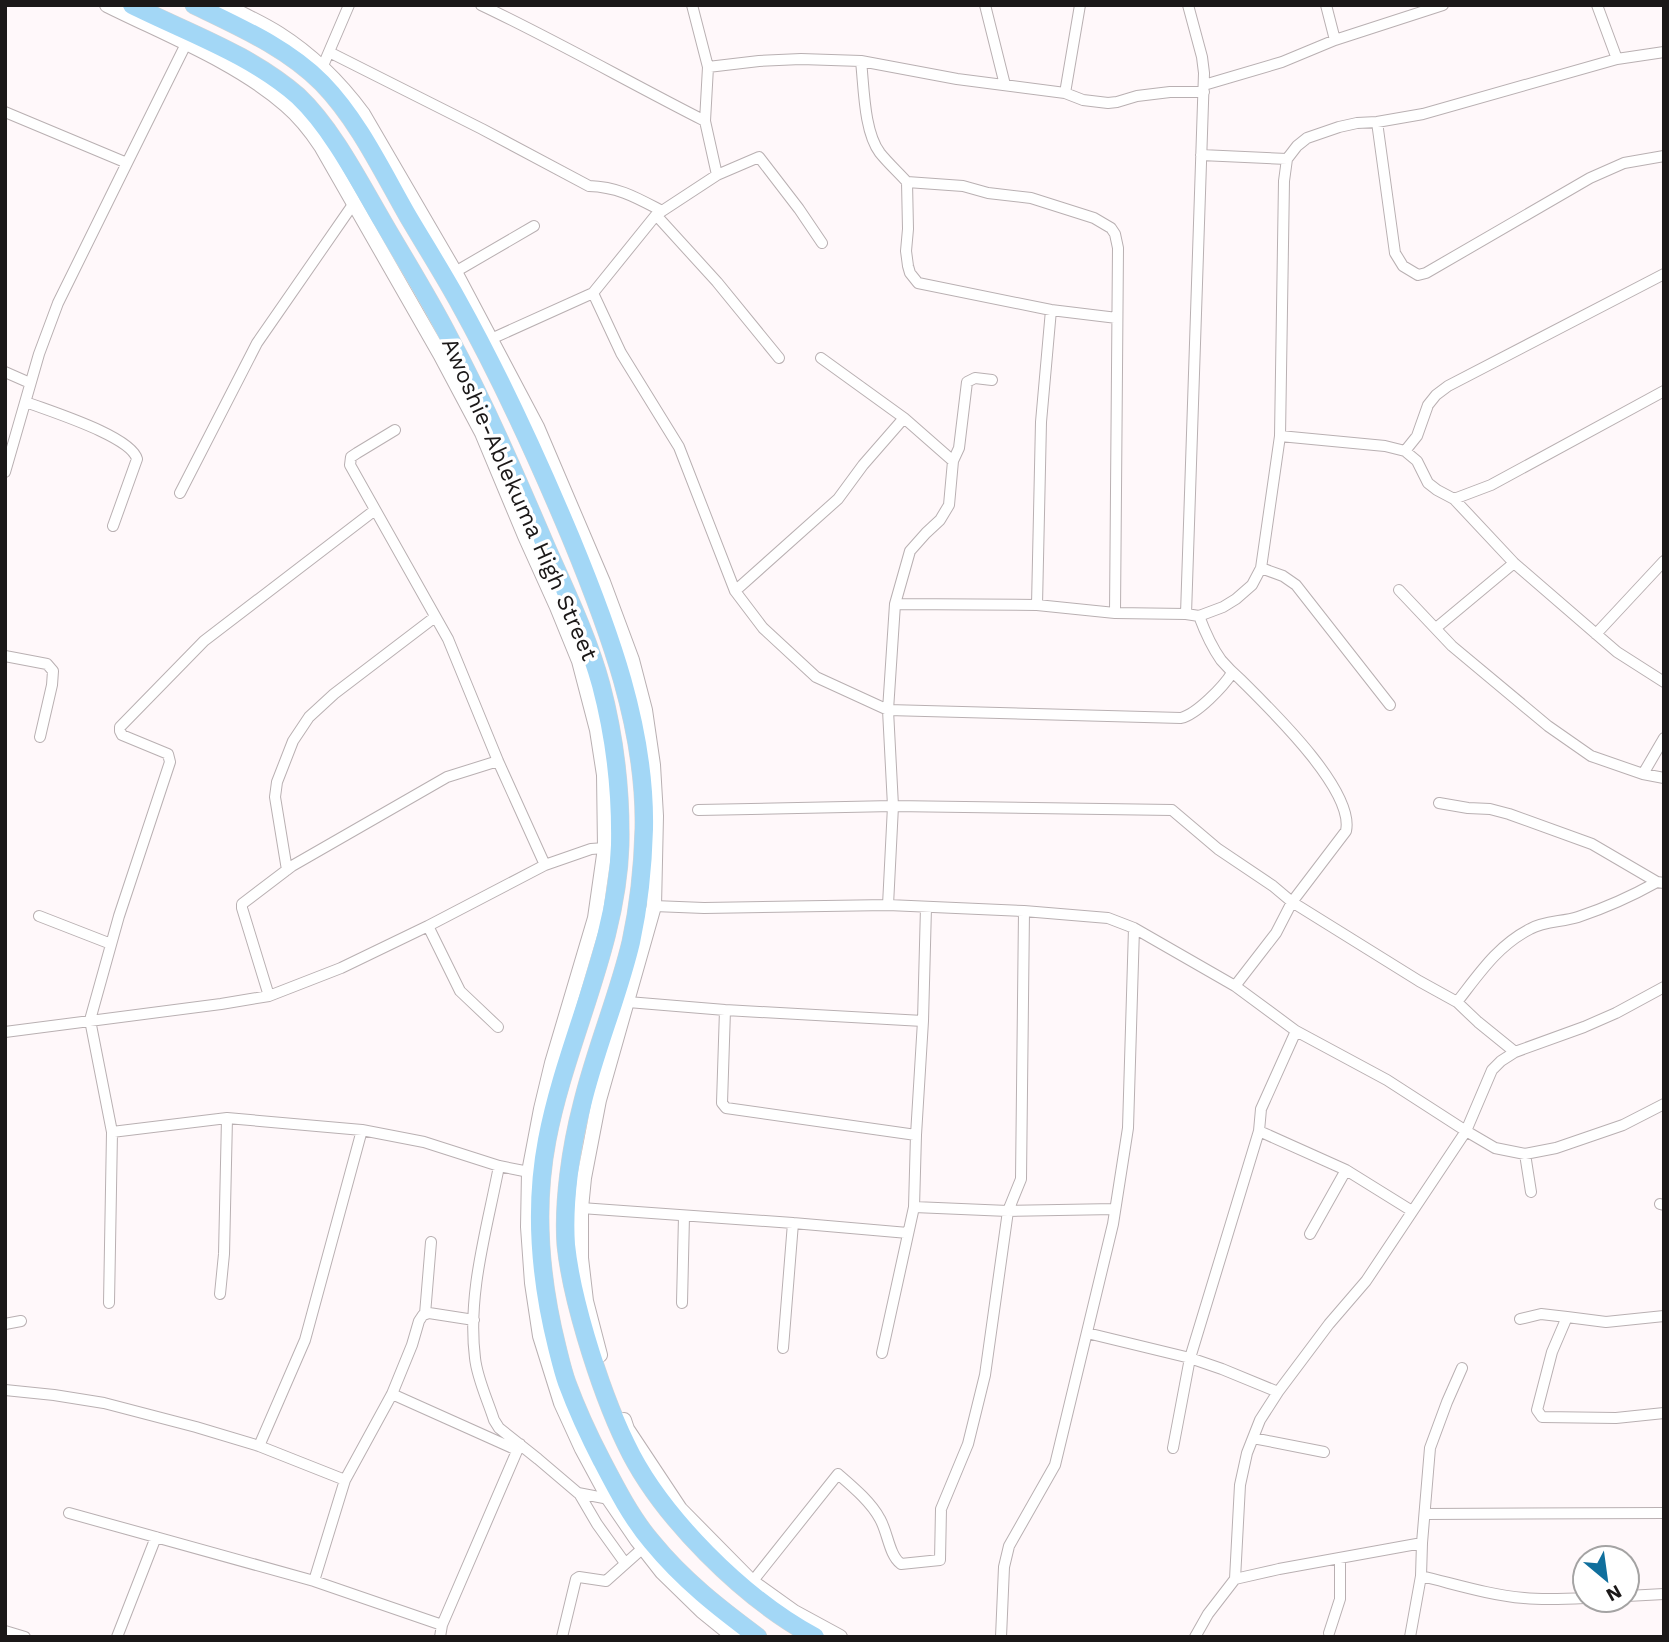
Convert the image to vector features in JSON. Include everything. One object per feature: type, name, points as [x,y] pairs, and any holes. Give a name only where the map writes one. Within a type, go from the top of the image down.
[{"type":"main road","name":"Awoshie-Ablekuma High Street","points":[[132,5],[250,62],[299,98],[332,137],[410,285],[450,338],[491,421],[506,471],[584,634],[601,685],[616,755],[620,793],[619,856],[614,903],[602,952],[563,1073],[546,1142],[539,1207],[542,1265],[550,1317],[566,1380],[585,1427],[615,1486],[649,1539],[694,1588],[758,1637]]},
{"type":"main road","name":"Awoshie-Ablekuma High Street","points":[[194,5],[289,55],[322,83],[348,114],[458,300],[542,470],[594,595],[624,685],[635,732],[642,781],[644,828],[639,905],[630,947],[582,1105],[568,1182],[566,1246],[579,1310],[599,1380],[627,1448],[654,1490],[700,1548],[746,1589],[793,1625],[815,1637]]},
{"type":"main road","points":[[491,421],[514,410]]},
{"type":"street","name":"Awoshie-Ablekuma High Street","points":[[107,5],[216,58],[256,82],[287,106],[311,132],[354,203],[410,285],[482,433],[506,471],[525,536],[579,661],[597,730],[604,775],[605,848],[596,918],[552,1063],[529,1172],[528,1227],[532,1283],[540,1336],[561,1403],[609,1499],[662,1572],[702,1611],[734,1637]]},
{"type":"street","name":"Awoshie-Ablekuma High Street","points":[[225,5],[293,43],[351,97],[363,114],[455,272],[537,427],[603,582],[632,660],[645,710],[653,765],[656,816],[654,906],[599,1100],[584,1178],[580,1208],[581,1258],[586,1301],[601,1361],[627,1429],[680,1509],[751,1581],[794,1612],[840,1637]]},
{"type":"street","points":[[322,68],[349,5]]},
{"type":"street","points":[[481,5],[705,121]]},
{"type":"street","points":[[692,5],[708,67],[705,121],[717,175]]},
{"type":"street","points":[[985,5],[1005,85]]},
{"type":"street","points":[[1065,93],[1080,5]]},
{"type":"street","points":[[1186,614],[1204,88],[1202,57],[1188,5]]},
{"type":"street","points":[[1326,5],[1335,40]]},
{"type":"street","points":[[708,67],[801,59],[862,61],[957,79],[1065,93],[1083,100],[1108,103],[1137,96],[1204,88],[1282,62],[1335,40],[1443,5]]},
{"type":"street","points":[[1597,5],[1617,58]]},
{"type":"street","points":[[5,472],[39,354],[58,303],[186,44]]},
{"type":"street","points":[[329,52],[404,88],[589,186],[626,192],[659,213],[779,358]]},
{"type":"street","points":[[895,604],[1037,605],[1115,613],[1199,616],[1236,599],[1252,585],[1261,568],[1280,436],[1284,181],[1287,159],[1297,146],[1307,138],[1348,125],[1423,114],[1617,58],[1664,52]]},
{"type":"street","points":[[862,61],[873,139],[879,152],[907,182],[906,251],[910,273],[915,280],[918,283],[1051,310],[1117,318]]},
{"type":"street","points":[[5,112],[127,163]]},
{"type":"street","points":[[1377,122],[1395,253],[1403,266],[1418,275],[1426,273],[1590,178],[1624,163],[1664,156]]},
{"type":"street","points":[[1201,155],[1287,159]]},
{"type":"street","points":[[491,339],[593,293],[659,213],[717,175],[759,158],[822,243]]},
{"type":"street","points":[[907,182],[963,186],[988,193],[1031,198],[1094,218],[1105,223],[1115,234],[1118,248],[1115,613]]},
{"type":"street","points":[[180,493],[257,343],[354,203]]},
{"type":"street","points":[[455,272],[534,226]]},
{"type":"street","points":[[1405,451],[1417,436],[1428,405],[1448,386],[1664,274]]},
{"type":"street","points":[[593,293],[621,353],[679,447],[735,592],[763,628],[816,677],[888,710],[1184,718],[1218,691],[1232,673]]},
{"type":"street","points":[[1037,605],[1041,422],[1051,310]]},
{"type":"street","points":[[821,358],[904,418],[953,461]]},
{"type":"street","points":[[5,372],[30,383]]},
{"type":"street","points":[[888,905],[892,806],[888,710],[895,604],[911,551],[940,520],[949,505],[953,461],[959,448],[967,382],[975,378],[992,380]]},
{"type":"street","points":[[1454,499],[1491,485],[1664,391]]},
{"type":"street","points":[[26,402],[89,426],[135,453],[137,459],[113,526]]},
{"type":"street","points":[[735,592],[838,499],[904,418]]},
{"type":"street","points":[[395,430],[351,457],[351,465],[448,639],[498,761],[545,865]]},
{"type":"street","points":[[1280,436],[1385,446],[1405,451],[1417,461],[1428,483],[1454,499],[1514,563],[1617,652],[1664,682]]},
{"type":"street","points":[[109,1303],[112,1132],[90,1020],[118,916],[170,762],[168,754],[122,735],[120,727],[204,640],[375,510]]},
{"type":"street","points":[[1596,634],[1664,561]]},
{"type":"street","points":[[1436,628],[1514,563]]},
{"type":"street","points":[[1261,568],[1283,576],[1296,585],[1390,705]]},
{"type":"street","points":[[1399,590],[1452,646],[1548,726],[1591,756],[1643,774],[1664,778]]},
{"type":"street","points":[[1199,616],[1209,642],[1232,673],[1296,737],[1333,785],[1343,803],[1348,823],[1346,831],[1292,902],[1276,933],[1235,986]]},
{"type":"street","points":[[287,870],[275,797],[277,782],[293,741],[309,716],[334,694],[435,617]]},
{"type":"street","points":[[5,656],[47,664],[53,671],[40,737]]},
{"type":"street","points":[[1643,774],[1664,738]]},
{"type":"street","points":[[269,996],[242,906],[287,870],[447,777],[498,761]]},
{"type":"street","points":[[1439,803],[1509,814],[1592,845],[1660,882]]},
{"type":"street","points":[[698,810],[892,806],[1172,810],[1218,849],[1292,902],[1457,1002],[1515,1052]]},
{"type":"street","points":[[5,1032],[269,996],[341,968],[545,865],[591,849],[605,848]]},
{"type":"street","points":[[1457,1002],[1494,955],[1529,929],[1574,919],[1660,882]]},
{"type":"street","points":[[654,906],[704,908],[888,905],[1108,918],[1133,928],[1235,986],[1296,1031],[1387,1080],[1499,1149],[1525,1154],[1556,1148],[1623,1125],[1664,1104]]},
{"type":"street","points":[[882,1353],[915,1207],[926,907]]},
{"type":"street","points":[[751,1581],[838,1474],[864,1498],[880,1519],[894,1559],[901,1564],[940,1560],[940,1509],[968,1444],[985,1375],[1008,1211],[1021,1179],[1024,911]]},
{"type":"street","points":[[39,916],[111,944]]},
{"type":"street","points":[[428,926],[460,991],[498,1027]]},
{"type":"street","points":[[1001,1637],[1004,1567],[1009,1546],[1055,1465],[1115,1209],[1128,1128],[1133,928]]},
{"type":"street","points":[[1195,1637],[1208,1614],[1235,1579],[1240,1485],[1247,1453],[1260,1420],[1329,1324],[1366,1281],[1466,1131],[1492,1070],[1515,1052],[1584,1027],[1664,987]]},
{"type":"street","points":[[628,1002],[923,1021]]},
{"type":"street","points":[[725,1010],[723,1106],[916,1135]]},
{"type":"street","points":[[1173,1448],[1190,1358],[1259,1131],[1261,1110],[1296,1031]]},
{"type":"street","points":[[112,1132],[227,1118],[362,1130],[424,1142],[499,1166],[529,1172]]},
{"type":"street","points":[[220,1294],[224,1254],[227,1118]]},
{"type":"street","points":[[259,1446],[305,1340],[362,1130]]},
{"type":"street","points":[[1259,1131],[1346,1170],[1412,1211]]},
{"type":"street","points":[[1525,1154],[1531,1192]]},
{"type":"street","points":[[499,1166],[475,1284],[474,1320],[475,1359],[494,1420],[519,1447],[580,1494],[597,1524],[625,1563]]},
{"type":"street","points":[[1310,1234],[1346,1170]]},
{"type":"street","points":[[915,1207],[1008,1211],[1115,1209]]},
{"type":"street","points":[[580,1208],[908,1233]]},
{"type":"street","points":[[682,1303],[684,1216]]},
{"type":"street","points":[[783,1348],[793,1223]]},
{"type":"street","points":[[314,1581],[345,1480],[392,1394],[419,1321],[425,1314],[431,1242]]},
{"type":"street","points":[[425,1314],[474,1320]]},
{"type":"street","points":[[1520,1319],[1541,1314],[1606,1322],[1664,1316]]},
{"type":"street","points":[[1567,1317],[1552,1352],[1537,1410],[1542,1417],[1616,1418],[1664,1413]]},
{"type":"street","points":[[5,1324],[21,1321]]},
{"type":"street","points":[[1087,1334],[1190,1358],[1222,1368],[1278,1392]]},
{"type":"street","points":[[1410,1637],[1421,1576],[1430,1448],[1462,1368]]},
{"type":"street","points":[[5,1390],[104,1403],[196,1427],[259,1446],[345,1480]]},
{"type":"street","points":[[392,1394],[519,1447]]},
{"type":"street","points":[[1253,1438],[1324,1452]]},
{"type":"street","points":[[69,1514],[314,1581],[441,1631],[519,1447]]},
{"type":"street","points":[[580,1494],[609,1499]]},
{"type":"street","points":[[1425,1514],[1664,1513]]},
{"type":"street","points":[[117,1637],[156,1537]]},
{"type":"street","points":[[1235,1579],[1422,1543]]},
{"type":"street","points":[[562,1637],[578,1577],[606,1581],[643,1548]]},
{"type":"street","points":[[1329,1633],[1340,1599],[1340,1558]]},
{"type":"street","points":[[1421,1576],[1523,1598],[1571,1599]]},
{"type":"street","points":[[1641,1595],[1664,1594]]},
{"type":"street","points":[[5,1631],[26,1637]]}]
